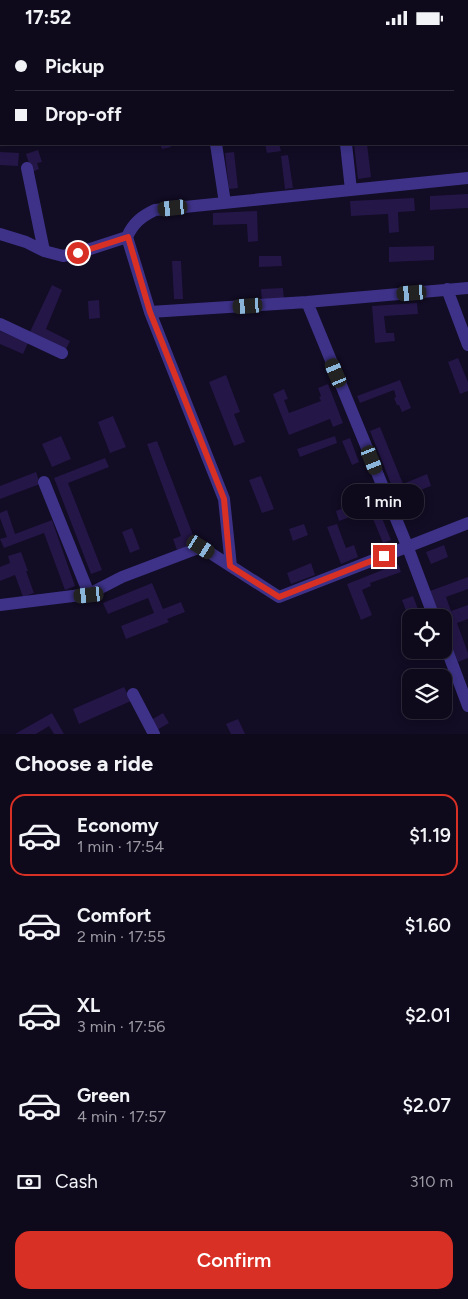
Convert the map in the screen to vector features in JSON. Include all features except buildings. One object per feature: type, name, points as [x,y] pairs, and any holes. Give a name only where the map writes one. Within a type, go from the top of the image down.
[{"type":"street","points":[[216,145],[225,203]]},
{"type":"street","points":[[346,145],[351,190]]},
{"type":"street","points":[[27,168],[44,251]]},
{"type":"street","points":[[230,566],[224,499],[150,312],[128,237],[130,230],[144,215],[155,210],[468,178]]},
{"type":"street","points":[[0,234],[26,242],[44,251],[63,256],[128,237]]},
{"type":"street","points":[[150,312],[307,303],[468,288]]},
{"type":"street","points":[[447,289],[468,345]]},
{"type":"street","points":[[307,303],[431,609]]},
{"type":"street","points":[[0,324],[62,353]]},
{"type":"street","points":[[44,482],[89,595]]},
{"type":"street","points":[[0,605],[89,595],[122,577],[201,547],[279,597],[468,523]]},
{"type":"street","points":[[450,659],[468,706]]},
{"type":"street","points":[[133,694],[154,734]]},
{"type":"route","points":[[78,253],[128,237],[150,312],[224,499],[230,566],[279,597],[384,556]]}]
